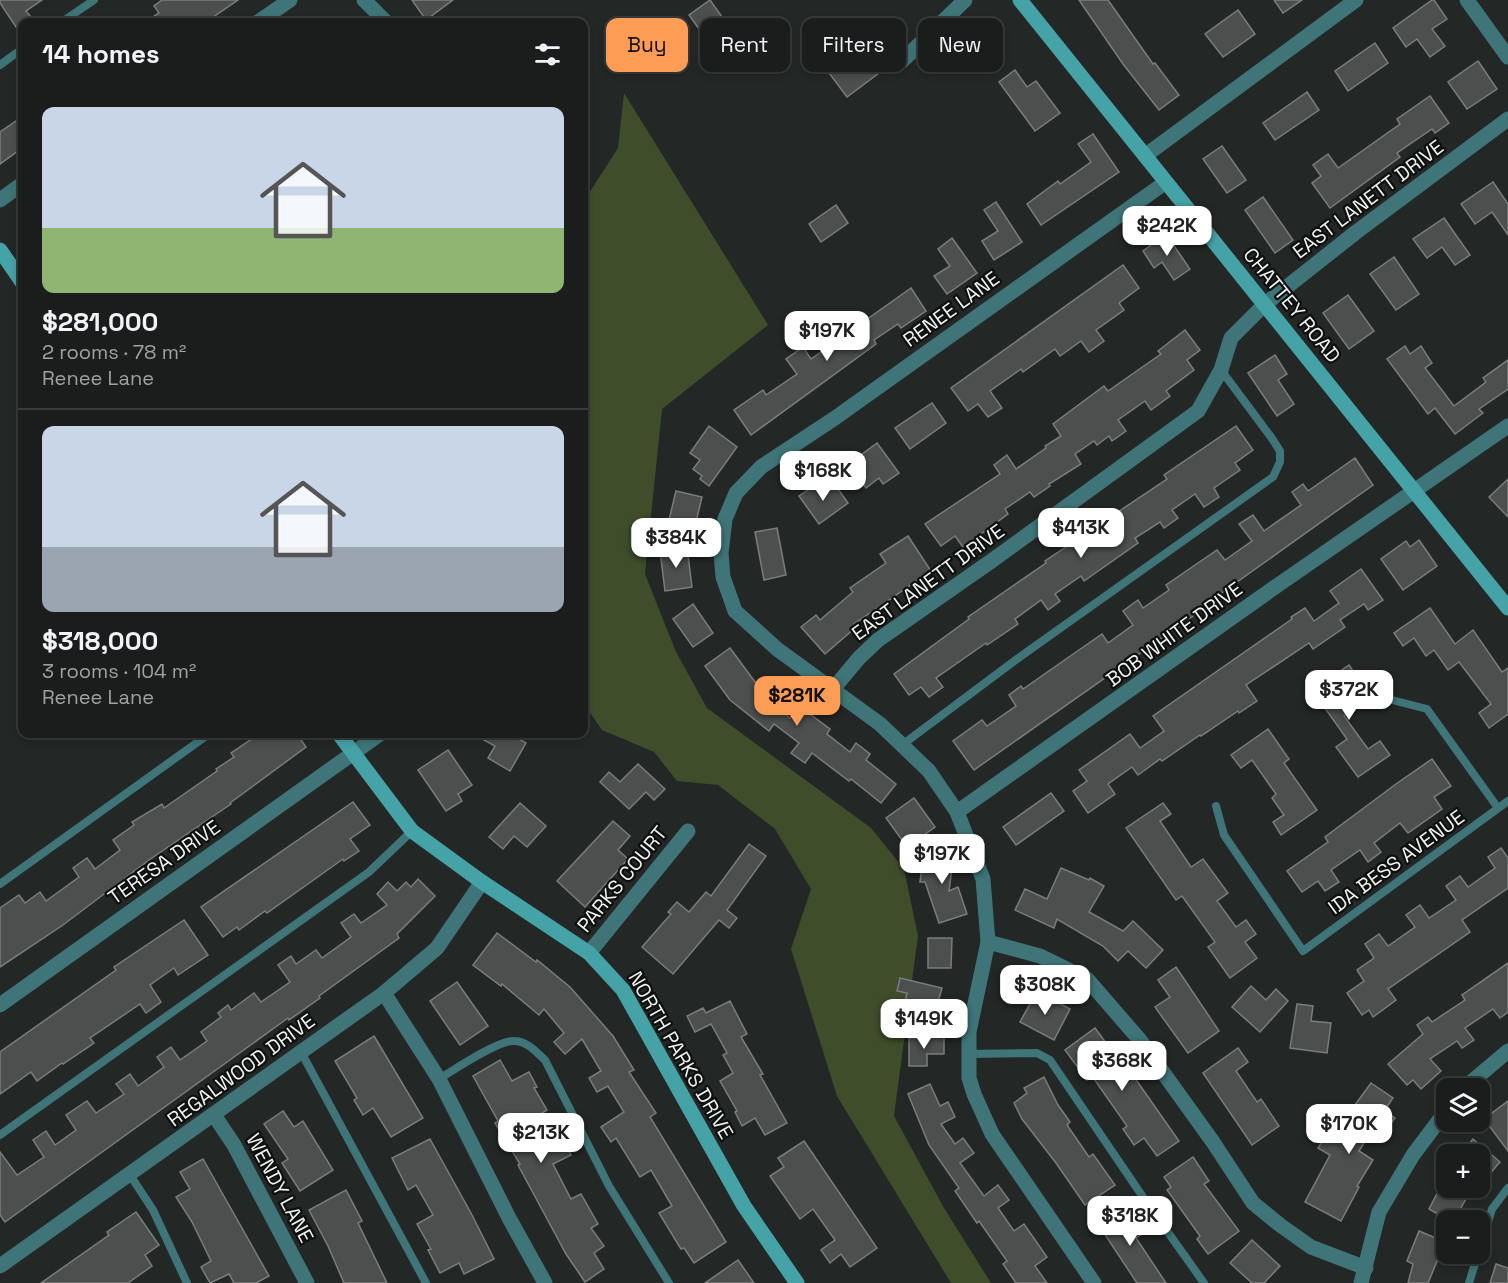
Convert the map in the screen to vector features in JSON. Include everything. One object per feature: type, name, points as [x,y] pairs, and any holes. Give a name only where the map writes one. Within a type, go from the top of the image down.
[{"type":"street","points":[[264,18],[290,0]]},
{"type":"street","points":[[364,0],[382,18]]},
{"type":"street","points":[[906,58],[965,0]]},
{"type":"street","name":"CHATTEY ROAD","points":[[1020,0],[1508,608]]},
{"type":"street","points":[[1146,155],[1356,0]]},
{"type":"street","points":[[1467,0],[1508,57]]},
{"type":"street","name":"EAST LANETT DRIVE","points":[[833,689],[859,658],[878,640],[1198,411],[1221,370],[1231,338],[1264,305],[1355,233],[1508,119]]},
{"type":"street","name":"RENEE LANE","points":[[1094,1283],[992,1134],[971,1086],[969,1032],[988,942],[983,879],[957,812],[929,771],[880,724],[777,649],[735,611],[723,577],[721,553],[725,519],[735,493],[761,467],[835,418],[1166,182]]},
{"type":"street","points":[[0,200],[18,187]]},
{"type":"street","points":[[0,250],[18,276]]},
{"type":"street","name":"BOB WHITE DRIVE","points":[[957,812],[1508,426]]},
{"type":"street","name":"NORTH PARKS DRIVE","points":[[342,738],[412,831],[482,882],[589,953],[623,990],[744,1206],[797,1283]]},
{"type":"street","name":"TERESA DRIVE","points":[[0,1005],[375,738]]},
{"type":"street","name":"PARKS COURT","points":[[589,953],[688,831]]},
{"type":"street","name":"REGALWOOD DRIVE","points":[[0,1266],[384,993],[437,948],[482,882]]},
{"type":"street","points":[[988,942],[1040,956],[1087,979],[1139,1039],[1214,1142],[1253,1203],[1311,1247],[1363,1276],[1380,1212],[1413,1155],[1436,1124]]},
{"type":"street","points":[[384,993],[439,1079],[509,1218],[545,1283]]},
{"type":"street","points":[[1476,1078],[1508,1051]]},
{"type":"street","name":"WENDY LANE","points":[[214,1115],[234,1145],[307,1283]]},
{"type":"lane","points":[[68,18],[94,0]]},
{"type":"lane","points":[[0,65],[18,53]]},
{"type":"lane","points":[[902,745],[1017,659],[1273,477],[1280,462],[1280,451],[1221,370]]},
{"type":"lane","points":[[1392,700],[1426,709],[1498,808]]},
{"type":"lane","points":[[0,884],[203,738]]},
{"type":"lane","name":"IDA BESS AVENUE","points":[[1216,806],[1224,835],[1303,951],[1508,801]]},
{"type":"lane","points":[[0,1135],[369,872],[412,831]]},
{"type":"lane","points":[[439,1079],[487,1051],[513,1041],[528,1045],[545,1060],[609,1186],[669,1283]]},
{"type":"lane","points":[[302,1052],[426,1283]]},
{"type":"lane","points":[[969,1054],[1038,1053],[1050,1060],[1204,1283]]},
{"type":"lane","points":[[130,1175],[153,1210],[187,1283]]},
{"type":"lane","points":[[1490,1215],[1508,1188]]},
{"type":"lane","points":[[1469,1283],[1475,1264]]},
{"type":"green space","points":[[624,93],[768,325],[662,409],[645,574],[676,652],[707,708],[871,828],[904,869],[918,936],[894,1116],[944,1208],[991,1283],[951,1283],[837,1096],[791,949],[811,889],[775,829],[718,785],[677,781],[654,752],[602,730],[588,710],[588,195],[618,148]]},
{"type":"building","points":[[0,0],[42,0],[26,11],[31,17],[18,18],[16,27]]},
{"type":"building","points":[[162,0],[238,0],[212,18],[151,18],[159,13],[154,6]]},
{"type":"building","points":[[412,0],[453,0],[429,18],[425,18]]},
{"type":"building","points":[[710,0],[723,18],[700,18],[700,30],[689,15]]},
{"type":"building","points":[[1079,0],[1108,0],[1153,64],[1155,63],[1179,95],[1159,110],[1123,64]]},
{"type":"building","points":[[1274,0],[1302,0],[1283,13]]},
{"type":"building","points":[[1432,0],[1447,19],[1432,29],[1445,46],[1430,57],[1417,39],[1406,47],[1393,28]]},
{"type":"building","points":[[1238,10],[1255,34],[1223,57],[1205,34]]},
{"type":"building","points":[[1375,43],[1388,63],[1348,91],[1335,71]]},
{"type":"building","points":[[1478,61],[1497,89],[1467,109],[1448,82]]},
{"type":"building","points":[[1015,70],[1027,87],[1036,81],[1060,113],[1035,131],[999,82]]},
{"type":"building","points":[[828,72],[878,72],[879,73],[847,97]]},
{"type":"building","points":[[1307,92],[1319,110],[1275,140],[1263,123]]},
{"type":"building","points":[[1430,96],[1449,123],[1435,133],[1432,129],[1397,153],[1400,157],[1330,208],[1312,183],[1321,176],[1313,165],[1328,154],[1338,168],[1400,124],[1397,119]]},
{"type":"building","points":[[18,120],[18,151],[0,164],[0,132]]},
{"type":"building","points":[[1093,134],[1119,172],[1041,225],[1027,204],[1058,181],[1060,184],[1091,162],[1078,144]]},
{"type":"building","points":[[1222,146],[1246,180],[1227,193],[1203,159]]},
{"type":"building","points":[[1493,182],[1508,204],[1508,235],[1492,212],[1475,224],[1461,204]]},
{"type":"building","points":[[1263,197],[1293,240],[1275,253],[1245,210]]},
{"type":"building","points":[[996,202],[1022,242],[994,260],[982,241],[998,231],[984,210]]},
{"type":"building","points":[[836,205],[848,223],[821,242],[809,224]]},
{"type":"building","points":[[1444,218],[1470,255],[1455,265],[1442,247],[1427,258],[1413,239]]},
{"type":"building","points":[[1166,234],[1190,269],[1174,280],[1162,262],[1154,268],[1143,251]]},
{"type":"building","points":[[952,238],[977,273],[947,294],[934,276],[950,266],[938,249]]},
{"type":"building","points":[[1394,257],[1419,294],[1396,310],[1370,274]]},
{"type":"building","points":[[1123,265],[1139,288],[1119,303],[1124,310],[1096,330],[1104,341],[1089,352],[1081,341],[1060,356],[1055,349],[1023,372],[1021,369],[990,391],[1002,408],[988,417],[978,404],[968,411],[951,388]]},
{"type":"building","points":[[911,288],[926,311],[901,328],[898,324],[874,340],[876,344],[751,435],[734,410],[763,390],[766,395],[797,374],[786,359],[803,347],[811,359]]},
{"type":"building","points":[[1348,295],[1374,331],[1349,349],[1323,313]]},
{"type":"building","points":[[1185,330],[1200,350],[1187,360],[1194,370],[1166,391],[1170,396],[1151,410],[1145,401],[1118,420],[1126,431],[1112,441],[1109,436],[1097,445],[1094,441],[1075,454],[1081,464],[1049,484],[1050,486],[1034,497],[1030,492],[1005,509],[1008,514],[963,547],[955,536],[941,546],[925,524],[1000,474],[994,465],[1007,455],[1016,469],[1046,448],[1045,446],[1061,436],[1053,424],[1104,386],[1108,391],[1161,354],[1158,351]]},
{"type":"building","points":[[1405,346],[1410,354],[1421,346],[1432,363],[1425,368],[1454,406],[1486,382],[1483,378],[1508,360],[1508,389],[1479,409],[1483,413],[1455,434],[1435,408],[1428,414],[1387,359]]},
{"type":"building","points":[[1275,355],[1287,374],[1278,380],[1294,404],[1277,416],[1248,373]]},
{"type":"building","points":[[932,403],[946,423],[910,449],[895,428]]},
{"type":"building","points":[[709,426],[737,447],[709,486],[693,469],[700,460],[690,453]]},
{"type":"building","points":[[1236,426],[1253,450],[1235,463],[1240,470],[1214,488],[1219,497],[1204,507],[1195,494],[1172,510],[1178,518],[1164,528],[1160,522],[1135,538],[1138,543],[1084,581],[1081,576],[1055,594],[1060,601],[1048,610],[1041,600],[1015,619],[1018,624],[936,678],[943,687],[929,697],[921,687],[909,695],[894,674],[969,619],[968,617],[1046,563],[1045,561],[1167,479],[1164,475]]},
{"type":"building","points":[[877,443],[899,473],[883,484],[879,478],[866,488],[849,464]]},
{"type":"building","points":[[1355,458],[1373,485],[1202,607],[1203,609],[974,770],[953,741],[982,720],[987,726],[1016,706],[1009,695],[1021,686],[1023,689],[1102,634],[1108,643],[1133,625],[1123,611],[1138,600],[1143,608],[1169,590],[1166,585],[1217,550],[1225,560],[1252,541],[1239,524],[1253,515],[1264,531],[1301,505],[1292,492],[1303,484],[1308,491]]},
{"type":"building","points":[[1508,479],[1508,517],[1489,497]]},
{"type":"building","points":[[817,484],[824,494],[836,486],[848,503],[819,524],[799,496]]},
{"type":"building","points":[[676,491],[702,497],[693,534],[667,528]]},
{"type":"building","points":[[777,528],[786,575],[764,580],[755,532]]},
{"type":"building","points":[[908,536],[931,571],[854,624],[856,627],[825,654],[801,627],[816,615],[820,620],[853,592],[850,588],[886,563],[880,554]]},
{"type":"building","points":[[1419,540],[1437,566],[1403,590],[1381,559],[1406,541],[1410,547]]},
{"type":"building","points":[[687,547],[692,587],[665,591],[660,551]]},
{"type":"building","points":[[1361,569],[1383,600],[1368,610],[1364,604],[1340,620],[1345,627],[1313,649],[1309,643],[1246,685],[1257,701],[1162,761],[1160,759],[1138,775],[1132,767],[1108,784],[1115,794],[1088,813],[1073,791],[1087,781],[1079,770],[1130,734],[1140,748],[1164,731],[1153,716],[1305,608],[1314,621],[1339,603],[1330,591]]},
{"type":"building","points":[[693,604],[713,633],[693,647],[673,619]]},
{"type":"building","points":[[1430,608],[1455,644],[1473,630],[1502,672],[1508,668],[1508,714],[1489,728],[1479,713],[1491,704],[1459,662],[1448,670],[1434,650],[1426,656],[1414,638],[1403,646],[1394,633]]},
{"type":"building","points":[[730,648],[758,686],[763,680],[775,689],[767,699],[790,718],[799,706],[830,729],[827,734],[850,752],[856,743],[870,754],[866,760],[896,784],[881,803],[851,779],[849,781],[812,753],[805,763],[791,753],[799,743],[774,724],[769,731],[730,700],[705,666]]},
{"type":"building","points":[[1349,665],[1360,681],[1350,688],[1361,704],[1344,716],[1368,749],[1380,741],[1390,755],[1358,777],[1336,747],[1347,739],[1312,690]]},
{"type":"building","points":[[1268,729],[1289,759],[1284,763],[1317,810],[1281,835],[1273,822],[1284,815],[1272,798],[1276,794],[1252,760],[1241,768],[1231,755]]},
{"type":"building","points":[[253,738],[300,738],[306,747],[63,925],[0,967],[0,908],[19,895],[25,903],[40,892],[46,901],[79,877],[73,868],[87,858],[95,869],[120,850],[113,840],[134,825],[132,822],[162,804],[164,808],[217,771],[216,769],[234,757],[231,753]]},
{"type":"building","points":[[480,738],[517,738],[526,743],[510,771],[488,758],[495,746]]},
{"type":"building","points":[[448,750],[472,785],[458,794],[462,801],[446,811],[418,770]]},
{"type":"building","points":[[1432,759],[1451,786],[1434,797],[1442,809],[1408,833],[1400,823],[1374,843],[1381,852],[1368,862],[1360,850],[1331,870],[1339,882],[1325,891],[1318,881],[1302,892],[1287,871],[1328,842],[1325,837]]},
{"type":"building","points":[[638,764],[665,789],[654,800],[646,792],[629,809],[600,782],[609,772],[620,782]]},
{"type":"building","points":[[1051,793],[1064,811],[1016,845],[1003,827]]},
{"type":"building","points":[[914,798],[935,827],[907,847],[886,818]]},
{"type":"building","points":[[353,802],[370,825],[350,839],[359,851],[344,861],[343,859],[267,913],[265,911],[239,930],[237,927],[223,937],[201,907]]},
{"type":"building","points":[[520,803],[546,826],[527,847],[514,836],[503,849],[489,837]]},
{"type":"building","points":[[1163,803],[1171,814],[1160,821],[1191,867],[1203,859],[1228,893],[1217,901],[1236,927],[1246,920],[1256,934],[1245,942],[1257,958],[1230,978],[1208,947],[1215,942],[1182,896],[1176,900],[1126,828]]},
{"type":"building","points":[[613,821],[630,836],[618,850],[628,859],[585,907],[557,881]]},
{"type":"building","points":[[749,844],[766,856],[727,910],[737,918],[729,928],[719,920],[673,974],[642,947],[671,914],[668,912],[677,902],[689,912],[706,892],[711,896]]},
{"type":"building","points":[[1501,848],[1508,858],[1508,888],[1462,920],[1470,932],[1388,989],[1396,1000],[1373,1017],[1369,1010],[1362,1015],[1347,993],[1364,981],[1357,970],[1374,958],[1365,944],[1379,934],[1388,946],[1415,927],[1406,915],[1420,905],[1429,918],[1456,900],[1446,886],[1460,876],[1468,887],[1495,868],[1488,857]]},
{"type":"building","points":[[924,849],[954,853],[949,891],[958,887],[967,914],[939,923],[925,882],[920,882]]},
{"type":"building","points":[[1061,868],[1089,880],[1090,878],[1104,886],[1089,912],[1123,931],[1133,921],[1163,950],[1146,968],[1128,951],[1118,961],[1103,946],[1057,919],[1054,928],[1015,910],[1025,889],[1047,899]]},
{"type":"building","points":[[418,879],[435,896],[397,934],[399,938],[319,996],[320,998],[289,1020],[288,1018],[5,1222],[0,1215],[0,1152],[17,1175],[44,1157],[33,1140],[46,1131],[55,1145],[76,1130],[66,1115],[87,1101],[96,1113],[124,1094],[116,1084],[130,1074],[138,1086],[164,1067],[157,1057],[171,1047],[180,1060],[207,1041],[201,1032],[221,1017],[218,1013],[228,1005],[231,1010],[254,993],[261,1002],[290,982],[278,965],[291,956],[296,964],[316,950],[322,958],[351,937],[341,923],[354,914],[361,923],[387,905],[377,894],[388,882],[397,891],[406,882],[411,887]]},
{"type":"building","points":[[184,920],[208,955],[178,975],[174,968],[150,985],[161,1002],[146,1013],[140,1004],[90,1038],[94,1043],[37,1081],[31,1072],[0,1094],[0,1052],[116,970],[114,967]]},
{"type":"building","points":[[497,933],[536,962],[537,960],[570,987],[613,1036],[634,1070],[629,1072],[656,1113],[650,1117],[726,1242],[694,1263],[684,1248],[681,1249],[659,1213],[672,1206],[651,1170],[640,1177],[616,1138],[611,1142],[601,1127],[624,1112],[608,1086],[597,1092],[589,1078],[601,1071],[582,1039],[565,1054],[554,1042],[564,1033],[544,1009],[539,1015],[502,984],[501,986],[473,965]]},
{"type":"building","points":[[928,938],[952,938],[951,968],[928,968]]},
{"type":"building","points":[[1508,963],[1508,1012],[1500,1018],[1493,1009],[1465,1028],[1474,1040],[1462,1048],[1457,1041],[1430,1059],[1441,1071],[1421,1089],[1413,1080],[1407,1085],[1388,1064],[1423,1034],[1417,1025],[1428,1017],[1432,1022],[1465,1000],[1462,995]]},
{"type":"building","points":[[1176,967],[1219,1031],[1188,1053],[1155,1007],[1170,997],[1158,980]]},
{"type":"building","points":[[900,978],[942,988],[938,1002],[949,1005],[946,1022],[903,1012],[907,993],[897,991]]},
{"type":"building","points":[[457,982],[488,1026],[460,1045],[430,1001]]},
{"type":"building","points":[[1251,986],[1266,1000],[1276,989],[1288,1001],[1260,1032],[1232,1007]]},
{"type":"building","points":[[1037,991],[1070,1009],[1054,1040],[1020,1022]]},
{"type":"building","points":[[730,1001],[747,1034],[741,1037],[763,1074],[760,1075],[787,1123],[765,1135],[755,1118],[742,1126],[735,1112],[737,1111],[720,1081],[733,1073],[723,1055],[727,1053],[711,1024],[695,1032],[687,1016],[703,1008],[706,1013]]},
{"type":"building","points":[[1297,1004],[1313,1006],[1311,1021],[1331,1023],[1327,1053],[1290,1048]]},
{"type":"building","points":[[1095,1028],[1123,1066],[1125,1064],[1179,1141],[1157,1156],[1144,1138],[1134,1145],[1123,1129],[1127,1126],[1092,1076],[1087,1080],[1065,1050]]},
{"type":"building","points":[[374,1036],[423,1118],[391,1137],[373,1108],[363,1115],[354,1100],[357,1098],[335,1061]]},
{"type":"building","points":[[944,1037],[944,1054],[927,1054],[927,1066],[909,1066],[909,1038]]},
{"type":"building","points":[[1238,1048],[1248,1062],[1236,1071],[1257,1102],[1261,1099],[1279,1126],[1252,1145],[1203,1073]]},
{"type":"building","points":[[500,1060],[512,1081],[529,1072],[537,1087],[534,1088],[547,1110],[534,1118],[551,1148],[563,1141],[571,1155],[553,1164],[571,1199],[581,1194],[598,1224],[591,1228],[604,1246],[594,1253],[604,1269],[585,1282],[566,1254],[518,1165],[520,1164],[495,1123],[498,1121],[473,1076]]},
{"type":"building","points":[[1044,1077],[1058,1105],[1070,1122],[1067,1125],[1089,1157],[1093,1154],[1115,1185],[1085,1205],[1022,1119],[1014,1103],[1027,1093],[1024,1088]]},
{"type":"building","points":[[1371,1083],[1393,1098],[1384,1111],[1395,1118],[1385,1132],[1375,1125],[1359,1151],[1373,1160],[1357,1186],[1359,1187],[1341,1221],[1305,1202],[1330,1155],[1318,1148],[1326,1135],[1335,1140],[1354,1110],[1352,1109]]},
{"type":"building","points":[[930,1084],[940,1106],[948,1102],[955,1117],[941,1124],[955,1144],[963,1138],[974,1153],[960,1163],[984,1196],[998,1185],[1009,1200],[998,1208],[1014,1231],[1024,1224],[1047,1257],[1035,1266],[1047,1283],[1016,1283],[1003,1264],[1007,1261],[955,1191],[959,1188],[929,1145],[908,1094]]},
{"type":"building","points":[[1508,1101],[1508,1151],[1490,1127],[1490,1114]]},
{"type":"building","points":[[283,1111],[294,1127],[303,1121],[333,1170],[300,1191],[282,1163],[288,1159],[264,1124]]},
{"type":"building","points":[[430,1139],[494,1259],[464,1274],[459,1263],[440,1273],[428,1250],[431,1249],[417,1224],[433,1215],[416,1185],[408,1190],[392,1158]]},
{"type":"building","points":[[1473,1139],[1479,1144],[1469,1144]]},
{"type":"building","points":[[804,1141],[877,1248],[850,1267],[841,1254],[830,1263],[821,1250],[835,1240],[813,1209],[800,1219],[770,1176],[784,1167],[778,1158]]},
{"type":"building","points":[[1490,1153],[1500,1162],[1490,1173]]},
{"type":"building","points":[[1193,1157],[1209,1181],[1204,1184],[1239,1231],[1208,1254],[1197,1239],[1200,1236],[1167,1190],[1171,1187],[1164,1177]]},
{"type":"building","points":[[203,1159],[269,1276],[256,1283],[234,1283],[229,1274],[210,1283],[201,1267],[211,1261],[192,1222],[176,1197],[190,1189],[180,1172]]},
{"type":"building","points":[[346,1190],[362,1221],[358,1223],[387,1283],[344,1283],[309,1210]]},
{"type":"building","points":[[1436,1196],[1436,1198],[1466,1198],[1460,1210],[1436,1210],[1436,1213],[1429,1209]]},
{"type":"building","points":[[1122,1206],[1142,1234],[1136,1238],[1166,1283],[1137,1283],[1098,1224]]},
{"type":"building","points":[[136,1212],[159,1245],[145,1255],[152,1266],[128,1283],[41,1283],[109,1235],[107,1232]]},
{"type":"building","points":[[1419,1231],[1436,1238],[1436,1264],[1428,1283],[1408,1283],[1413,1264],[1407,1261]]},
{"type":"building","points":[[1252,1240],[1280,1266],[1264,1283],[1252,1283],[1230,1263]]},
{"type":"building","points":[[738,1260],[754,1283],[705,1283]]},
{"type":"building","points":[[1496,1264],[1508,1268],[1508,1283],[1490,1283]]}]
